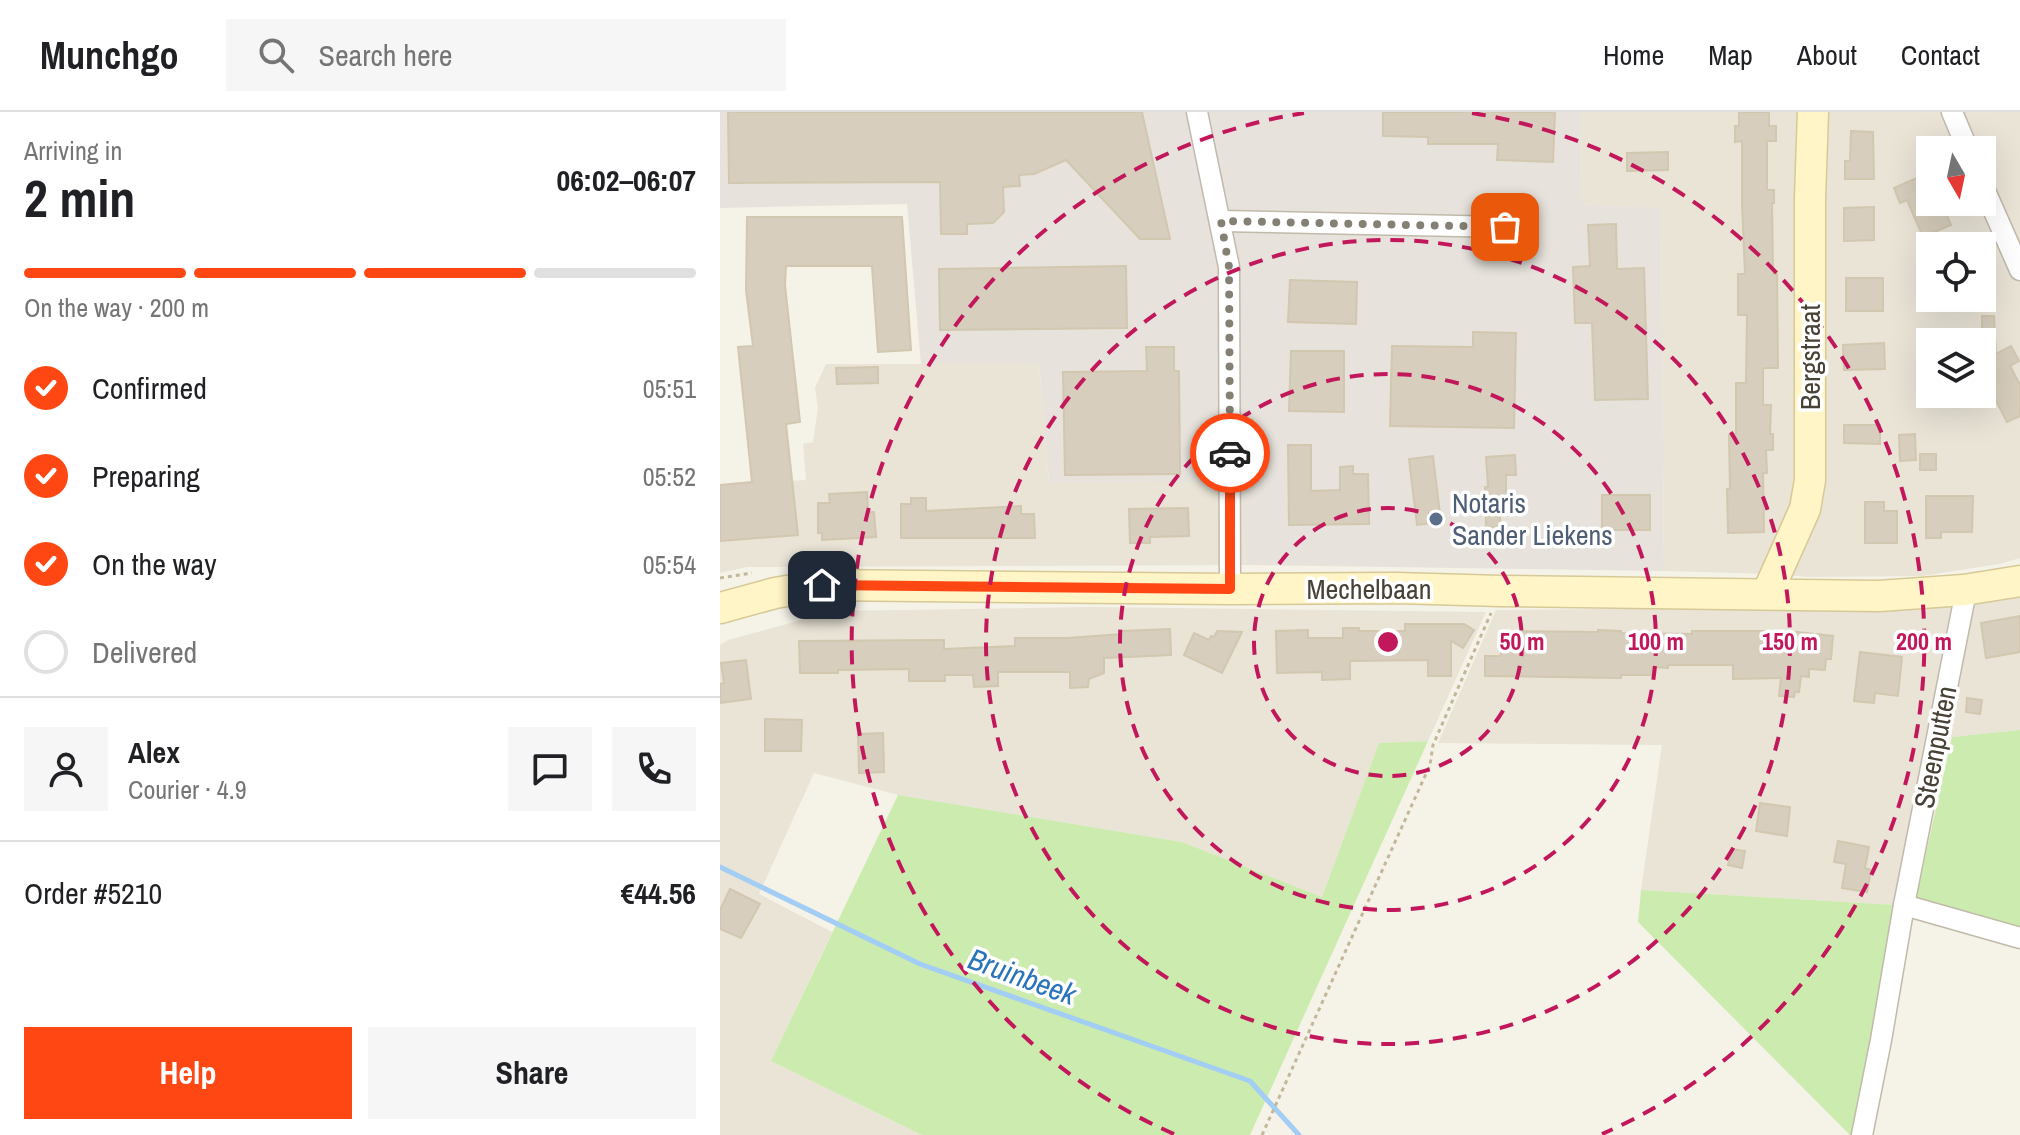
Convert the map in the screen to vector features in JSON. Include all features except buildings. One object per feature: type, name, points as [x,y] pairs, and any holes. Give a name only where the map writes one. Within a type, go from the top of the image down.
[{"type":"street","points":[[1197,112],[1229,267],[1230,589]]},
{"type":"street","name":"Bergstraat","points":[[1767,594],[1805,509],[1810,480],[1813,112]]},
{"type":"street","points":[[1952,112],[1962,136]]},
{"type":"street","points":[[1996,216],[2020,270]]},
{"type":"street","points":[[1221,221],[1505,227]]},
{"type":"street","points":[[720,587],[790,580],[822,585]]},
{"type":"street","name":"Mechelbaan","points":[[720,608],[762,596],[822,585],[1396,588],[1879,596],[1964,590],[2020,581]]},
{"type":"street","name":"Steenputten","points":[[1862,1135],[1964,590]]},
{"type":"street","points":[[1904,905],[2020,938]]},
{"type":"path","points":[[1262,1135],[1430,765],[1433,745],[1501,591]]},
{"type":"shaded area","points":[[720,112],[1581,112],[1582,204],[1661,208],[1664,571],[1246,565],[1242,482],[1049,483],[1039,364],[921,364],[907,204],[720,208]]},
{"type":"shaded area","points":[[1581,112],[2020,112],[2020,558],[1922,576],[1808,577],[1664,571],[1661,209],[1582,204]]},
{"type":"shaded area","points":[[826,364],[1039,364],[1049,483],[1243,481],[1246,565],[747,567],[720,573],[720,485],[806,480],[803,444],[813,442],[818,408],[815,388]]},
{"type":"shaded area","points":[[2020,592],[2020,730],[1952,737],[1934,733],[1895,905],[1641,890],[1662,745],[1438,743],[1496,610],[1953,606]]},
{"type":"shaded area","points":[[1092,607],[1486,612],[1428,741],[1379,743],[1322,897],[1182,842],[898,795],[814,773],[759,894],[832,932],[771,1061],[922,1135],[720,1135],[720,645],[728,640],[834,611]]},
{"type":"green space","points":[[2020,730],[2020,927],[1916,898],[1952,737]]},
{"type":"green space","points":[[1428,741],[1250,1135],[922,1135],[771,1061],[898,795],[1182,842],[1322,897],[1379,743]]},
{"type":"green space","points":[[1641,890],[1895,905],[1855,1135],[1850,1135],[1638,922]]},
{"type":"waterway","name":"Bruinbeek","points":[[720,867],[920,964],[1250,1081],[1299,1135]]},
{"type":"way so far","points":[[1230,453],[1229,267],[1221,221],[1505,227]]},
{"type":"place","name":"Notaris Sander Liekens","points":[[1436,519]]},
{"type":"route","points":[[822,585],[1230,589],[1230,453]]}]
